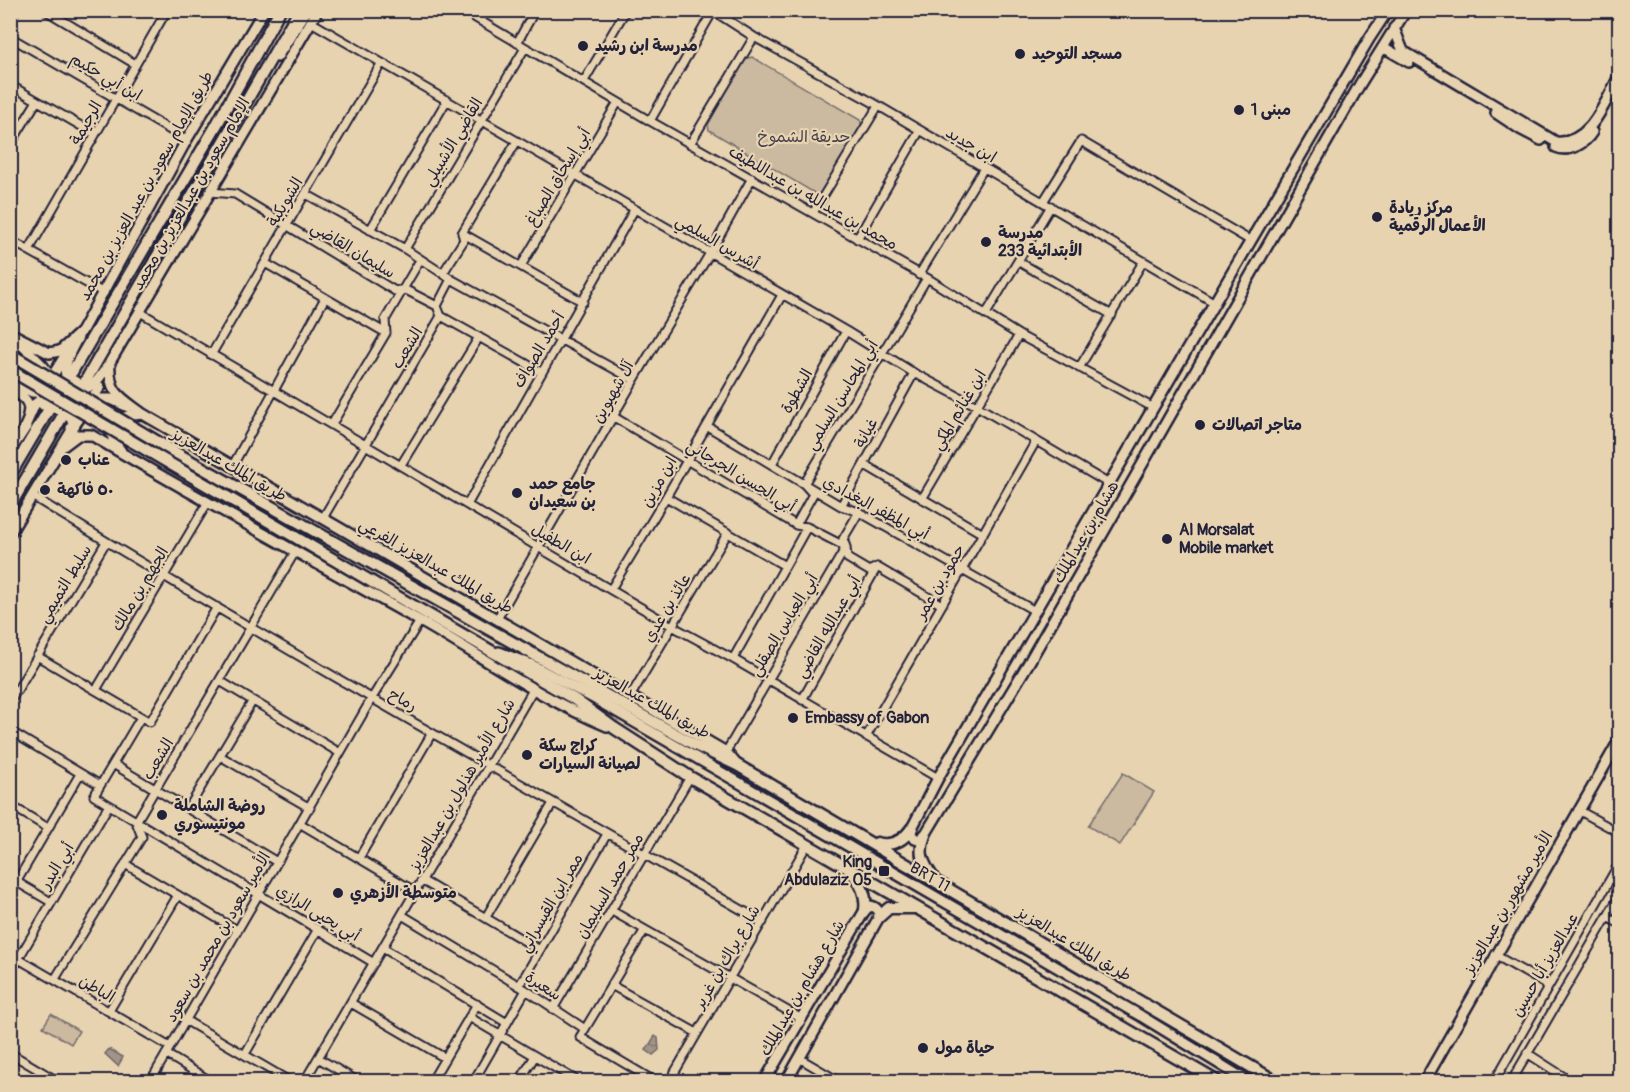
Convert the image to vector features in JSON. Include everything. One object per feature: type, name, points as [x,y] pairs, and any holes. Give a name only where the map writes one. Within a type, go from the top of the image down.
[{"type":"main road","name":"الإمام سعود بن عبدالعزيز بن محمد","points":[[72,372],[216,126],[279,10]]},
{"type":"main road","name":"الإمام سعود بن عبدالعزيز بن محمد","points":[[86,380],[299,10]]},
{"type":"main road","name":"طريق الملك عبدالعزيز","points":[[10,354],[178,454],[695,745],[737,765],[1277,1082]]},
{"type":"main road","name":"طريق الملك عبدالعزيز","points":[[10,370],[574,699],[690,777],[1218,1082]]},
{"type":"main road","points":[[10,475],[49,409]]},
{"type":"main road","points":[[10,506],[62,417]]},
{"type":"main road","points":[[869,841],[884,845],[893,843],[902,839],[912,828]]},
{"type":"main road","points":[[925,835],[921,847],[922,859],[934,879]]},
{"type":"main road","points":[[850,870],[864,891],[865,910]]},
{"type":"main road","points":[[879,917],[889,908],[919,908]]},
{"type":"street","points":[[11,19],[16,10]]},
{"type":"street","name":"الرجيمة","points":[[29,250],[167,10]]},
{"type":"street","name":"طريق الإمام سعود بن عبد العزيز بن محمد","points":[[10,334],[48,353],[60,351],[81,332],[186,141],[264,10]]},
{"type":"street","points":[[244,103],[292,36],[307,10]]},
{"type":"street","name":"الإمام سعود بن عبدالعزيز بن محمد","points":[[110,362],[318,10]]},
{"type":"street","name":"محمد بن عبدالله بن عبداللطيف","points":[[462,10],[650,121],[927,278],[1019,335],[1150,411]]},
{"type":"street","points":[[517,43],[535,10]]},
{"type":"street","points":[[584,81],[626,10]]},
{"type":"street","name":"هشام بن عبدالملك","points":[[912,828],[938,778],[1150,411],[1214,306],[1346,77],[1388,10]]},
{"type":"street","name":"هشام بن عبدالملك","points":[[925,835],[1028,664],[1360,84],[1406,10]]},
{"type":"street","points":[[46,11],[135,64]]},
{"type":"street","points":[[650,121],[712,11]]},
{"type":"street","name":"ابن جديد","points":[[712,11],[1051,206],[1214,306]]},
{"type":"street","name":"أشرس السلمي","points":[[311,22],[914,372],[1110,483]]},
{"type":"street","points":[[1394,28],[1402,51],[1556,142],[1576,140],[1590,128],[1620,75]]},
{"type":"street","name":"ابن أبي حكيم","points":[[10,37],[186,141]]},
{"type":"street","points":[[690,144],[754,37]]},
{"type":"street","points":[[1383,47],[1520,129],[1560,149],[1585,142],[1620,83]]},
{"type":"street","name":"القاضي الأشبيلي","points":[[405,249],[525,48]]},
{"type":"street","name":"الشويكية","points":[[211,355],[381,64]]},
{"type":"street","points":[[1346,77],[1360,84]]},
{"type":"street","points":[[10,86],[95,134]]},
{"type":"street","points":[[10,145],[37,100]]},
{"type":"street","points":[[370,230],[447,100]]},
{"type":"street","name":"أبي إسحاق الصباغ","points":[[521,266],[618,102]]},
{"type":"street","points":[[813,213],[878,106]]},
{"type":"street","points":[[857,239],[920,130]]},
{"type":"street","points":[[443,273],[464,240],[462,233],[517,141]]},
{"type":"street","points":[[1043,202],[1081,141],[1251,241]]},
{"type":"street","points":[[919,275],[984,168]]},
{"type":"street","name":"آل شهيوين","points":[[497,619],[752,178]]},
{"type":"street","name":"سليمان القاضي","points":[[210,192],[235,194],[395,291],[404,289],[437,306]]},
{"type":"street","name":"سليمان القاضي","points":[[306,194],[405,249],[452,279],[634,380]]},
{"type":"street","points":[[1279,194],[1293,202]]},
{"type":"street","points":[[986,314],[1051,206]]},
{"type":"street","name":"أحمد الصواف","points":[[467,505],[540,372],[583,302],[634,210]]},
{"type":"street","points":[[462,233],[583,302]]},
{"type":"street","points":[[10,240],[104,293]]},
{"type":"street","points":[[332,424],[386,333],[385,320],[420,260]]},
{"type":"street","points":[[1019,262],[1112,315]]},
{"type":"street","points":[[1079,368],[1143,262]]},
{"type":"street","points":[[265,263],[386,333]]},
{"type":"street","name":"أبي المحاسن السلمي","points":[[804,483],[927,278]]},
{"type":"street","points":[[452,279],[437,306],[441,316],[540,372]]},
{"type":"street","name":"ابن مزين","points":[[611,589],[782,295]]},
{"type":"street","points":[[233,465],[325,298]]},
{"type":"street","points":[[1214,306],[1226,317]]},
{"type":"street","name":"ابن الطفيل","points":[[140,312],[672,626],[938,778]]},
{"type":"street","name":"الشعب","points":[[323,518],[441,316]]},
{"type":"street","name":"الشطوة","points":[[772,464],[846,331]]},
{"type":"street","points":[[81,332],[67,360],[64,369],[66,376],[86,388],[90,387],[95,384],[110,362]]},
{"type":"street","points":[[23,431],[35,404],[81,332]]},
{"type":"street","points":[[10,334],[54,374],[66,393],[78,420],[123,454]]},
{"type":"street","points":[[10,334],[28,355],[25,371],[10,380]]},
{"type":"street","name":"ابن غنائم المكي","points":[[922,499],[1019,335]]},
{"type":"street","points":[[401,465],[479,337]]},
{"type":"street","points":[[10,533],[100,387],[110,362]]},
{"type":"street","name":"طريق الملك عبدالعزيز الفرعي","points":[[110,362],[111,386],[143,414],[726,752],[737,765]]},
{"type":"street","name":"غيانة","points":[[841,506],[914,372]]},
{"type":"street","points":[[10,380],[23,389],[41,394],[91,392],[100,387]]},
{"type":"street","points":[[10,388],[27,400],[30,408],[23,431]]},
{"type":"street","points":[[35,404],[42,399],[66,393],[92,399],[111,399],[143,414]]},
{"type":"street","points":[[10,451],[41,405],[48,403],[71,417],[73,423],[62,447]]},
{"type":"street","points":[[1150,411],[1165,424]]},
{"type":"street","points":[[123,454],[114,443],[111,429],[113,424],[122,416],[143,414]]},
{"type":"street","name":"أبي الحسن الجرجاني","points":[[614,417],[796,525],[807,527],[846,547],[847,558],[869,571],[877,567],[942,605]]},
{"type":"street","name":"أبي المظفر البغدادي","points":[[707,426],[841,506],[859,512],[1035,611]]},
{"type":"street","points":[[62,447],[78,435],[91,435],[420,621],[578,714],[614,728]]},
{"type":"street","name":"حمود بن عمر","points":[[866,737],[1036,441]]},
{"type":"street","points":[[865,465],[983,534]]},
{"type":"street","points":[[796,525],[813,494],[804,483]]},
{"type":"street","name":"رماح","points":[[32,496],[163,576],[432,733],[763,922]]},
{"type":"street","points":[[666,497],[785,566]]},
{"type":"street","name":"الجهم بن مالك","points":[[96,690],[208,501]]},
{"type":"street","name":"أبي العباس الصقلي","points":[[726,752],[846,547],[843,539],[859,512]]},
{"type":"street","points":[[733,659],[807,527]]},
{"type":"street","name":"عائذ بن عدي","points":[[630,697],[727,534]]},
{"type":"street","name":"سليط التميمي","points":[[10,702],[14,688],[37,656],[106,542]]},
{"type":"street","name":"الشعب","points":[[55,979],[142,837],[136,822],[295,552]]},
{"type":"street","name":"أبي عبدالله القاضي","points":[[802,700],[877,567]]},
{"type":"street","points":[[37,656],[150,722],[218,608]]},
{"type":"street","name":"الأمير سعود بن محمد بن سعود","points":[[150,1082],[372,698],[420,621]]},
{"type":"street","name":"BRT 11","points":[[491,650],[532,665],[595,699],[1249,1082]]},
{"type":"street","name":"BRT 11","points":[[535,654],[545,667],[595,699]]},
{"type":"street","points":[[220,681],[340,753]]},
{"type":"street","name":"شارع الأمير هذلول بن عبدالعزيز","points":[[304,1082],[534,688]]},
{"type":"street","points":[[188,809],[252,702]]},
{"type":"street","points":[[10,731],[100,785],[141,717]]},
{"type":"street","points":[[359,858],[432,733]]},
{"type":"street","name":"الأمير مشهور بن عبدالعزيز","points":[[1424,1082],[1620,739]]},
{"type":"street","points":[[220,756],[310,808]]},
{"type":"street","points":[[113,764],[277,862]]},
{"type":"street","points":[[51,902],[14,880],[80,774]]},
{"type":"street","name":"ممر حمد السليمان","points":[[553,1009],[690,777]]},
{"type":"street","name":"أبي يحيى الرازي","points":[[100,785],[94,796],[374,963]]},
{"type":"street","points":[[486,917],[553,803]]},
{"type":"street","name":"أبي البدر","points":[[10,973],[110,805]]},
{"type":"street","points":[[10,806],[48,828]]},
{"type":"street","points":[[1578,810],[1620,833]]},
{"type":"street","points":[[301,824],[416,892]]},
{"type":"street","points":[[912,828],[911,834],[915,839],[920,839],[925,835]]},
{"type":"street","name":"ممر ابن القيسراني","points":[[519,986],[607,834]]},
{"type":"street","name":"شارع براك بن غرير","points":[[669,1082],[807,845]]},
{"type":"street","name":"عبدالعزيز أبا حسين","points":[[1494,1082],[1620,862]]},
{"type":"street","points":[[125,864],[237,930]]},
{"type":"street","points":[[423,881],[540,950]]},
{"type":"street","name":"عبدالعزيز أبا حسين","points":[[1511,1082],[1620,895]]},
{"type":"street","points":[[109,1011],[178,896]]},
{"type":"street","points":[[865,910],[870,906],[874,907],[879,917]]},
{"type":"street","name":"شارع هشام بن عبدالملك","points":[[764,1082],[865,910]]},
{"type":"street","points":[[612,911],[802,1019]]},
{"type":"street","name":"سعيرة","points":[[402,915],[526,990],[585,1029],[580,1037],[656,1082]]},
{"type":"street","name":"شارع هشام بن عبدالملك","points":[[786,1082],[879,917]]},
{"type":"street","points":[[1607,917],[1620,924]]},
{"type":"street","points":[[244,1054],[318,928]]},
{"type":"street","points":[[585,1029],[644,931]]},
{"type":"street","points":[[383,948],[507,1023]]},
{"type":"street","name":"الباطن","points":[[10,954],[170,1047]]},
{"type":"street","points":[[1495,955],[1549,986]]},
{"type":"street","points":[[611,985],[697,1033]]},
{"type":"street","points":[[473,1082],[526,990]]},
{"type":"street","points":[[351,1003],[445,1059]]},
{"type":"street","points":[[431,1082],[477,1004]]},
{"type":"street","points":[[469,1017],[579,1082]]},
{"type":"street","points":[[185,1020],[291,1082]]},
{"type":"street","points":[[10,1053],[59,1082]]},
{"type":"street","points":[[1527,1053],[1572,1082]]},
{"type":"street","points":[[166,1054],[212,1082]]},
{"type":"street","points":[[519,1082],[535,1056]]},
{"type":"street","points":[[318,1058],[359,1082]]},
{"type":"street","points":[[799,1058],[840,1082]]},
{"type":"green space","name":"حديقة الشموخ","points":[[752,57],[860,120],[862,126],[822,193],[816,194],[709,130],[708,125],[745,59]]},
{"type":"green space","points":[[1123,773],[1154,792],[1120,845],[1088,826]]},
{"type":"green space","points":[[51,1014],[79,1031],[71,1044],[43,1027]]},
{"type":"water","points":[[655,1036],[658,1038],[659,1050],[653,1055],[646,1050]]},
{"type":"water","points":[[109,1049],[123,1057],[118,1066],[105,1054]]},
{"type":"place","name":"مدرسة ابن رشيد","points":[[583,46]]},
{"type":"place","name":"مسجد التوحيد","points":[[1020,54]]},
{"type":"place","name":"مبنى 1","points":[[1239,110]]},
{"type":"place","name":"مركز ريادة الأعمال الرقمية","points":[[1377,217]]},
{"type":"place","name":"مدرسة الأبتدائية 233","points":[[986,242]]},
{"type":"place","name":"متاجر اتصالات","points":[[1200,425]]},
{"type":"place","name":"عناب","points":[[66,460]]},
{"type":"place","name":"٥٠ فاكهة","points":[[45,490]]},
{"type":"place","name":"جامع حمد بن سعيدان","points":[[517,493]]},
{"type":"place","name":"Al Morsalat Mobile market","points":[[1167,539]]},
{"type":"place","name":"Embassy of Gabon","points":[[793,718]]},
{"type":"place","name":"كراج سكة لصيانة السيارات","points":[[527,755]]},
{"type":"place","name":"روضة الشاملة مونتيسوري","points":[[162,815]]},
{"type":"place","name":"King Abdulaziz 05","points":[[884,871]]},
{"type":"place","name":"متوسطة الأزهري","points":[[338,893]]},
{"type":"place","name":"حياة مول","points":[[923,1048]]}]
